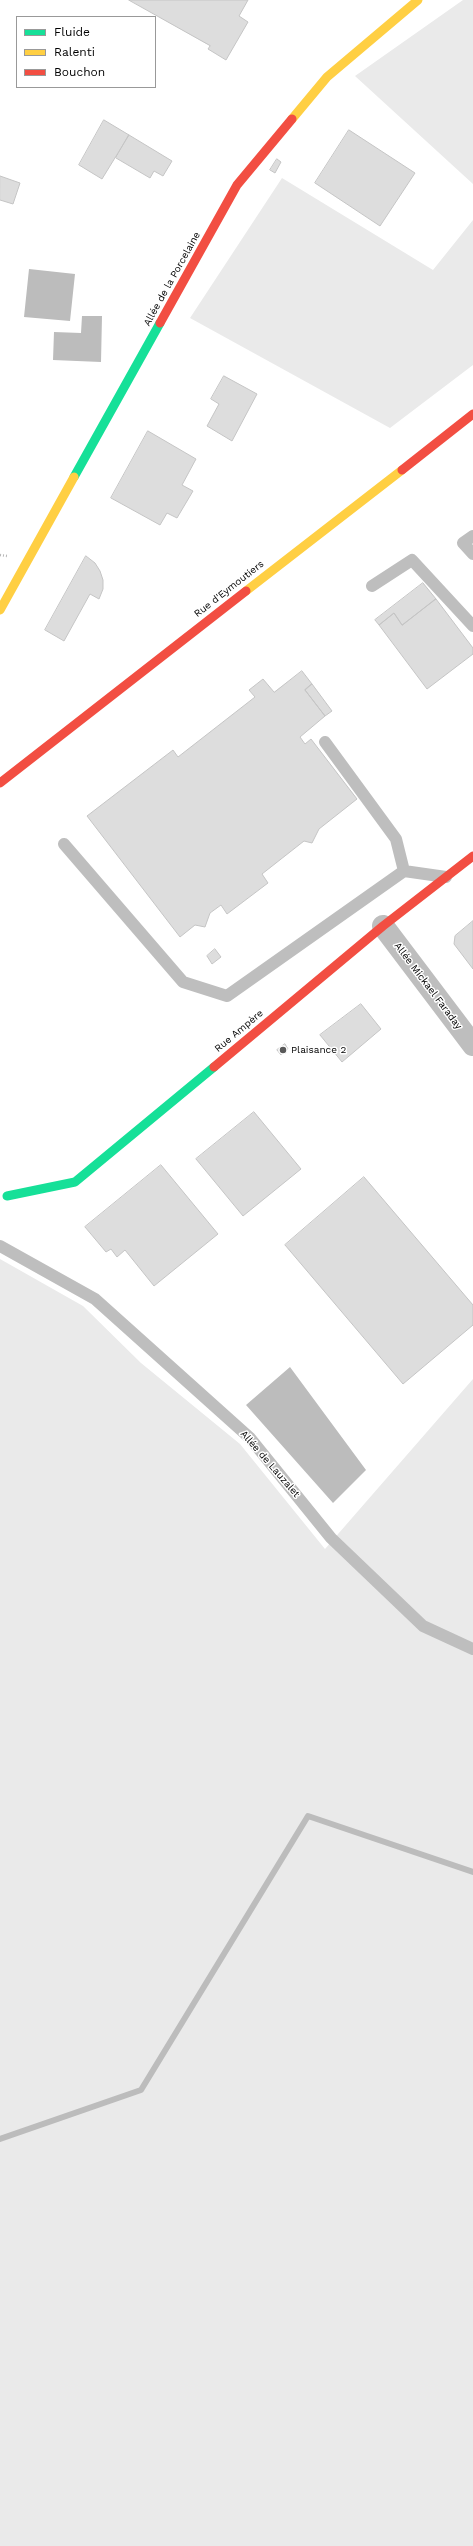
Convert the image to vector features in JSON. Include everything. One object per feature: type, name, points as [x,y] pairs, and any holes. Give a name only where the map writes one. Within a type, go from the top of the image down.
[{"type":"street","name":"Allée de la Porcelaine","points":[[0,610],[237,185],[327,77],[418,0]]},
{"type":"street","name":"Rue d'Eymoutiers","points":[[0,783],[473,414]]},
{"type":"street","name":"Rue Ampère","points":[[7,1196],[76,1182],[383,926],[473,856]]},
{"type":"street","name":"Allée Mickael Faraday","points":[[383,926],[473,1045]]},
{"type":"lane","points":[[473,536],[463,543],[473,554]]},
{"type":"lane","points":[[372,586],[412,560],[473,626]]},
{"type":"lane","points":[[325,742],[396,839],[404,871]]},
{"type":"lane","points":[[64,844],[183,982],[227,996],[404,871],[446,877]]},
{"type":"lane","name":"Allée de Lauzalet","points":[[0,1246],[95,1299],[250,1438],[331,1538],[423,1626],[473,1649]]},
{"type":"shaded area","points":[[463,0],[473,0],[473,184],[355,76]]},
{"type":"shaded area","points":[[282,178],[433,270],[473,220],[473,365],[390,428],[190,318]]},
{"type":"shaded area","points":[[29,269],[75,274],[70,321],[24,317]]},
{"type":"shaded area","points":[[82,316],[102,316],[101,362],[53,360],[54,332],[81,333]]},
{"type":"shaded area","points":[[0,1259],[83,1306],[141,1363],[240,1444],[325,1549],[473,1379],[473,2546],[0,2546]]},
{"type":"shaded area","points":[[290,1367],[366,1470],[333,1503],[246,1405]]},
{"type":"building","points":[[129,0],[248,0],[239,16],[248,22],[226,60],[208,49],[210,46]]},
{"type":"building","points":[[104,120],[129,135],[102,179],[79,165]]},
{"type":"building","points":[[349,130],[415,173],[380,226],[315,183]]},
{"type":"building","points":[[129,135],[172,161],[163,176],[154,171],[150,178],[116,158]]},
{"type":"building","points":[[277,159],[281,162],[275,173],[270,170]]},
{"type":"building","points":[[0,176],[20,183],[13,204],[0,200]]},
{"type":"building","points":[[224,376],[257,394],[232,441],[207,426],[219,404],[211,399]]},
{"type":"building","points":[[148,431],[196,459],[182,485],[193,491],[177,518],[167,513],[160,525],[111,498]]},
{"type":"building","points":[[86,556],[95,563],[100,571],[103,580],[103,589],[99,599],[90,594],[64,641],[45,630]]},
{"type":"building","points":[[423,583],[436,599],[402,625],[394,613],[379,625],[375,620]]},
{"type":"building","points":[[436,599],[473,648],[473,654],[427,689],[379,625],[394,613],[402,625]]},
{"type":"building","points":[[302,671],[312,684],[305,690],[325,716],[300,737],[305,744],[311,739],[357,799],[319,829],[312,843],[304,841],[262,874],[268,883],[227,914],[221,905],[210,913],[205,927],[195,925],[180,937],[87,816],[173,750],[178,757],[255,697],[249,690],[263,679],[274,692]]},
{"type":"building","points":[[312,684],[332,711],[325,716],[305,690]]},
{"type":"building","points":[[473,921],[473,969],[454,944],[455,936]]},
{"type":"building","points":[[215,949],[221,957],[212,964],[207,956]]},
{"type":"building","points":[[361,1004],[381,1029],[342,1062],[320,1035]]},
{"type":"building","name":"Plaisance 2","points":[[285,1044],[288,1049],[281,1055],[277,1050]]},
{"type":"building","points":[[254,1112],[301,1169],[243,1216],[196,1159]]},
{"type":"building","points":[[161,1165],[218,1234],[154,1286],[125,1250],[117,1257],[111,1249],[106,1252],[85,1227]]},
{"type":"building","points":[[364,1177],[473,1305],[473,1325],[403,1384],[285,1245]]},
{"type":"waterway","points":[[0,2139],[141,2090],[308,1816],[473,1872]]},
{"type":"traffic: fast","points":[[74,477],[160,323]]},
{"type":"traffic: fast","points":[[7,1196],[75,1182],[214,1067]]},
{"type":"traffic: slow","points":[[292,119],[327,77],[418,0]]},
{"type":"traffic: slow","points":[[246,591],[402,470]]},
{"type":"traffic: slow","points":[[0,610],[74,477]]},
{"type":"traffic: jam","points":[[160,323],[237,185],[292,119]]},
{"type":"traffic: jam","points":[[402,470],[473,414]]},
{"type":"traffic: jam","points":[[0,783],[246,591]]},
{"type":"traffic: jam","points":[[214,1067],[383,926],[473,856]]},
{"type":"place","name":"Plaisance 2","points":[[283,1050]]}]
